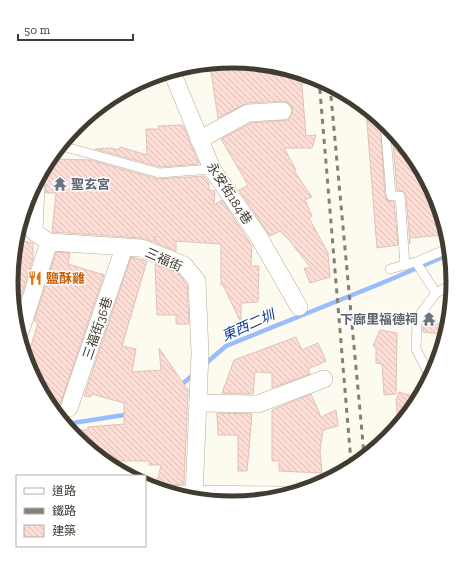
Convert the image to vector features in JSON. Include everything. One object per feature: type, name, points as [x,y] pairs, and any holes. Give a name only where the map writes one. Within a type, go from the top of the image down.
[{"type":"street","name":"永安街184巷","points":[[174,76],[212,169],[257,234],[300,307]]},
{"type":"street","points":[[199,140],[248,113],[283,111]]},
{"type":"street","name":"三福街","points":[[33,203],[28,232],[49,242],[141,248],[184,265],[197,281],[200,373],[194,492]]},
{"type":"street","points":[[22,324],[49,242]]},
{"type":"street","name":"三福街36巷","points":[[69,408],[124,248]]},
{"type":"street","points":[[198,403],[258,404],[324,379]]},
{"type":"lane","points":[[386,133],[391,196],[400,196],[405,265]]},
{"type":"lane","points":[[65,147],[159,173],[212,169]]},
{"type":"lane","points":[[390,269],[416,262],[443,250]]},
{"type":"lane","points":[[416,262],[436,293]]},
{"type":"lane","points":[[427,370],[416,349],[416,332],[421,313],[436,293],[446,288]]},
{"type":"lane","points":[[199,493],[272,491]]},
{"type":"building","points":[[211,69],[260,69],[301,79],[306,136],[316,135],[312,148],[284,148],[296,170],[294,171],[312,197],[305,200],[312,216],[309,218],[328,253],[330,277],[310,283],[304,268],[311,268],[289,240],[280,231],[270,236],[239,190],[248,185],[221,139],[251,123],[288,120],[293,111],[291,105],[283,101],[247,103],[218,118]]},
{"type":"building","points":[[366,116],[381,128],[385,196],[388,201],[394,202],[398,245],[377,248]]},
{"type":"building","points":[[183,125],[199,164],[160,167],[95,149],[111,148],[119,150],[120,147],[147,155],[146,129],[159,129],[158,126]]},
{"type":"building","points":[[393,140],[410,163],[424,187],[435,213],[441,235],[410,238],[406,195],[403,191],[397,190]]},
{"type":"building","points":[[57,159],[90,160],[158,179],[204,176],[209,183],[209,190],[215,191],[214,205],[222,200],[252,246],[251,266],[259,266],[258,302],[241,303],[241,323],[223,285],[221,285],[221,244],[176,241],[176,251],[155,243],[155,236],[153,242],[142,238],[52,232],[56,193],[46,193],[45,180]]},
{"type":"building","points":[[22,241],[33,243],[33,259],[19,303],[18,268]]},
{"type":"building","points":[[56,252],[70,253],[68,264],[104,275],[60,405],[60,409],[40,376],[30,351],[38,322],[34,321]]},
{"type":"building","points":[[131,257],[147,261],[122,346],[136,349],[132,372],[161,370],[159,348],[188,390],[184,484],[169,486],[157,482],[161,465],[149,465],[150,461],[116,461],[91,442],[78,430],[88,430],[88,427],[124,424],[124,403],[92,394],[91,397],[84,396]]},
{"type":"building","points":[[155,264],[178,273],[187,285],[189,324],[176,324],[176,315],[157,315]]},
{"type":"building","name":"下廍里福德祠","points":[[428,314],[442,324],[440,334],[423,332],[423,325]]},
{"type":"building","points":[[380,330],[397,333],[396,394],[384,395],[382,364],[376,363],[376,348],[373,346]]},
{"type":"building","points":[[296,337],[302,350],[318,343],[326,361],[308,369],[310,374],[272,388],[272,373],[255,372],[253,394],[222,393],[234,360]]},
{"type":"building","points":[[399,392],[413,396],[397,418],[396,400]]},
{"type":"building","points":[[311,394],[321,417],[336,410],[338,426],[323,430],[320,451],[322,473],[279,471],[279,461],[272,461],[272,410]]},
{"type":"building","points":[[217,413],[252,414],[247,471],[238,471],[238,435],[218,435]]},
{"type":"waterway","name":"東西二圳","points":[[204,365],[226,346],[444,257]]},
{"type":"waterway","name":"東西二圳","points":[[179,387],[194,374]]},
{"type":"waterway","name":"東西二圳","points":[[71,423],[124,415],[129,412]]},
{"type":"railway","points":[[320,87],[351,459]]},
{"type":"railway","points":[[331,92],[364,450]]},
{"type":"place","name":"聖玄宮","points":[[60,184]]},
{"type":"place","name":"鹽酥雞","points":[[35,278]]},
{"type":"place","name":"下廍里福德祠","points":[[429,319]]}]
